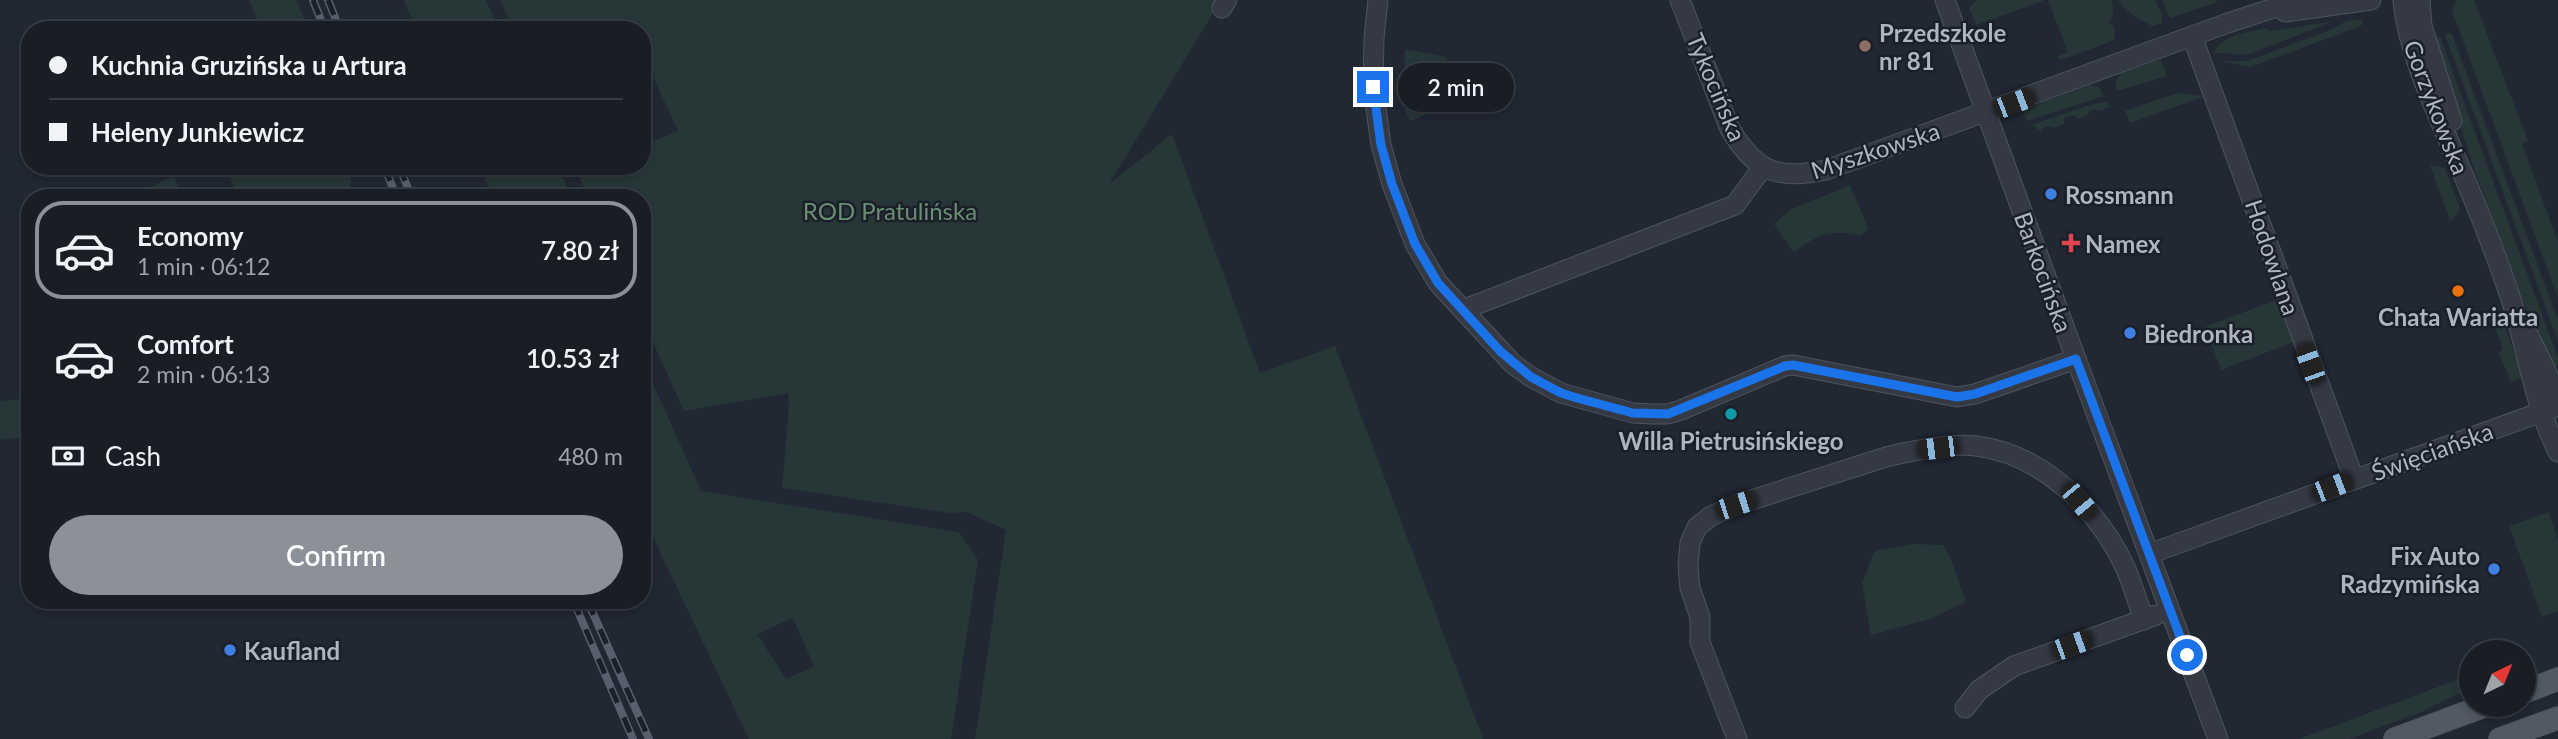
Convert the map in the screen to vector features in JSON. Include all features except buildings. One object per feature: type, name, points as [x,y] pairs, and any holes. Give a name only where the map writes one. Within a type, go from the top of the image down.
[{"type":"main road","points":[[2536,687],[2558,679]]},
{"type":"main road","points":[[2395,739],[2459,715]]},
{"type":"main road","points":[[2500,739],[2558,718]]},
{"type":"street","points":[[1378,0],[1373,71],[1381,145],[1392,184],[1415,244],[1438,283],[1507,357],[1531,377],[1561,393],[1633,413],[1668,414],[1785,366],[1802,366],[1957,397],[1975,394],[2076,359]]},
{"type":"street","name":"Tykocińska","points":[[1680,0],[1730,129],[1747,154],[1763,167]]},
{"type":"street","name":"Barkocińska","points":[[1945,0],[2218,739]]},
{"type":"street","name":"Myszkowska","points":[[1763,167],[1787,175],[1826,170],[2225,24],[2298,0]]},
{"type":"street","name":"Myszkowska","points":[[2225,24],[2274,13],[2371,0]]},
{"type":"street","name":"Gorzykowska","points":[[2411,1],[2406,27],[2427,89],[2478,209],[2510,297],[2532,381],[2553,407],[2558,452]]},
{"type":"street","name":"Hodowlana","points":[[2192,36],[2354,479]]},
{"type":"street","points":[[1462,310],[1735,205],[1763,167]]},
{"type":"street","name":"Święciańska","points":[[2149,554],[2553,407]]},
{"type":"street","points":[[1737,739],[1700,642],[1700,617],[1690,588],[1688,566],[1689,543],[1697,527],[1711,516],[1736,505],[1895,455],[1974,446],[2012,454],[2030,462],[2079,501],[2107,534],[2126,569],[2144,620]]},
{"type":"street","points":[[1965,708],[1979,690],[2014,666],[2170,610]]},
{"type":"green space","points":[[249,0],[296,0],[305,21],[258,21]]},
{"type":"green space","points":[[404,0],[486,0],[495,21],[412,21]]},
{"type":"green space","name":"ROD Pratulińska","points":[[500,0],[1221,0],[1109,184],[1172,134],[1260,373],[1335,346],[1483,739],[975,739],[1006,530],[967,512],[950,513],[782,488],[788,393],[684,411],[651,338],[651,189],[585,189],[578,175],[651,175],[651,142],[678,131],[651,74],[651,21],[510,21]]},
{"type":"green space","points":[[1977,0],[2045,0],[1976,25],[1969,8]]},
{"type":"green space","points":[[2048,0],[2112,0],[2113,17],[2110,24],[2114,26],[2115,38],[2061,60],[2057,57],[2068,52]]},
{"type":"green space","points":[[2118,0],[2155,0],[2162,15],[2162,23],[2152,26],[2147,24]]},
{"type":"green space","points":[[2162,0],[2215,0],[2218,2],[2170,18]]},
{"type":"green space","points":[[2456,0],[2474,0],[2528,141],[2522,144],[2558,242],[2558,298],[2452,11]]},
{"type":"green space","points":[[2363,20],[2361,26],[2250,67],[2219,61],[2247,61],[2328,31],[2346,21]]},
{"type":"green space","points":[[2335,21],[2246,55],[2213,55],[2221,43],[2242,33]]},
{"type":"green space","points":[[2452,34],[2558,320],[2558,341],[2445,35]]},
{"type":"green space","points":[[2440,37],[2558,358],[2558,365],[2552,368],[2535,332],[2473,166],[2433,39]]},
{"type":"green space","points":[[1405,49],[1446,57],[1458,101],[1411,121],[1405,112],[1404,104]]},
{"type":"green space","points":[[2161,59],[2167,76],[2117,91],[2115,83],[2121,73]]},
{"type":"green space","points":[[2090,85],[2099,87],[2104,96],[2026,121],[2023,110]]},
{"type":"green space","points":[[2177,93],[2205,96],[2130,123],[2125,111]]},
{"type":"green space","points":[[2107,101],[2110,107],[2098,111],[2090,110],[2088,115],[2078,119],[2075,115],[2064,118],[2064,124],[2053,128],[2044,127],[2042,132],[2032,125],[2086,106]]},
{"type":"green space","points":[[2430,165],[2445,168],[2460,209],[2452,220],[2450,220]]},
{"type":"green space","points":[[229,175],[351,175],[350,189],[234,189]]},
{"type":"green space","points":[[483,175],[562,175],[567,189],[490,189]]},
{"type":"green space","points":[[174,176],[179,189],[146,189]]},
{"type":"green space","points":[[1850,185],[1868,228],[1861,236],[1833,233],[1817,237],[1794,253],[1774,224],[1790,210]]},
{"type":"green space","points":[[2278,299],[2294,342],[2221,370],[2205,327]]},
{"type":"green space","points":[[2503,322],[2523,377],[2511,382],[2499,353],[2503,349],[2494,325]]},
{"type":"green space","points":[[651,379],[701,491],[959,532],[978,560],[951,739],[749,739],[651,533]],"holes":[[[793,618],[814,666],[786,679],[757,634]]]},
{"type":"green space","points":[[21,399],[21,438],[0,439],[0,401]]},
{"type":"green space","points":[[2549,512],[2558,540],[2558,611],[2542,617],[2509,526]]},
{"type":"green space","points":[[1912,544],[1943,545],[1966,602],[1930,619],[1871,635],[1862,583],[1874,552]]},
{"type":"green space","points":[[2459,679],[2459,693],[2421,712],[2349,739],[2299,739]]},
{"type":"railway","points":[[313,0],[321,21]]},
{"type":"railway","points":[[328,0],[336,21]]},
{"type":"railway","points":[[388,175],[393,189]]},
{"type":"railway","points":[[403,175],[408,189]]},
{"type":"railway","points":[[577,609],[633,739]]},
{"type":"railway","points":[[591,609],[649,739]]},
{"type":"place","name":"Przedszkole nr 81","points":[[1865,46]]},
{"type":"place","name":"Rossmann","points":[[2051,194]]},
{"type":"place","name":"Namex","points":[[2071,243]]},
{"type":"place","name":"Chata Wariatta","points":[[2458,291]]},
{"type":"place","name":"Biedronka","points":[[2130,333]]},
{"type":"place","name":"Willa Pietrusińskiego","points":[[1731,414]]},
{"type":"place","name":"Fix Auto Radzymińska","points":[[2494,569]]},
{"type":"place","name":"Kaufland","points":[[230,650]]},
{"type":"route","points":[[1373,87],[1381,145],[1392,184],[1415,244],[1438,283],[1513,364],[1561,393],[1633,413],[1668,414],[1793,365],[1957,397],[1975,394],[2076,359],[2187,655]]}]
